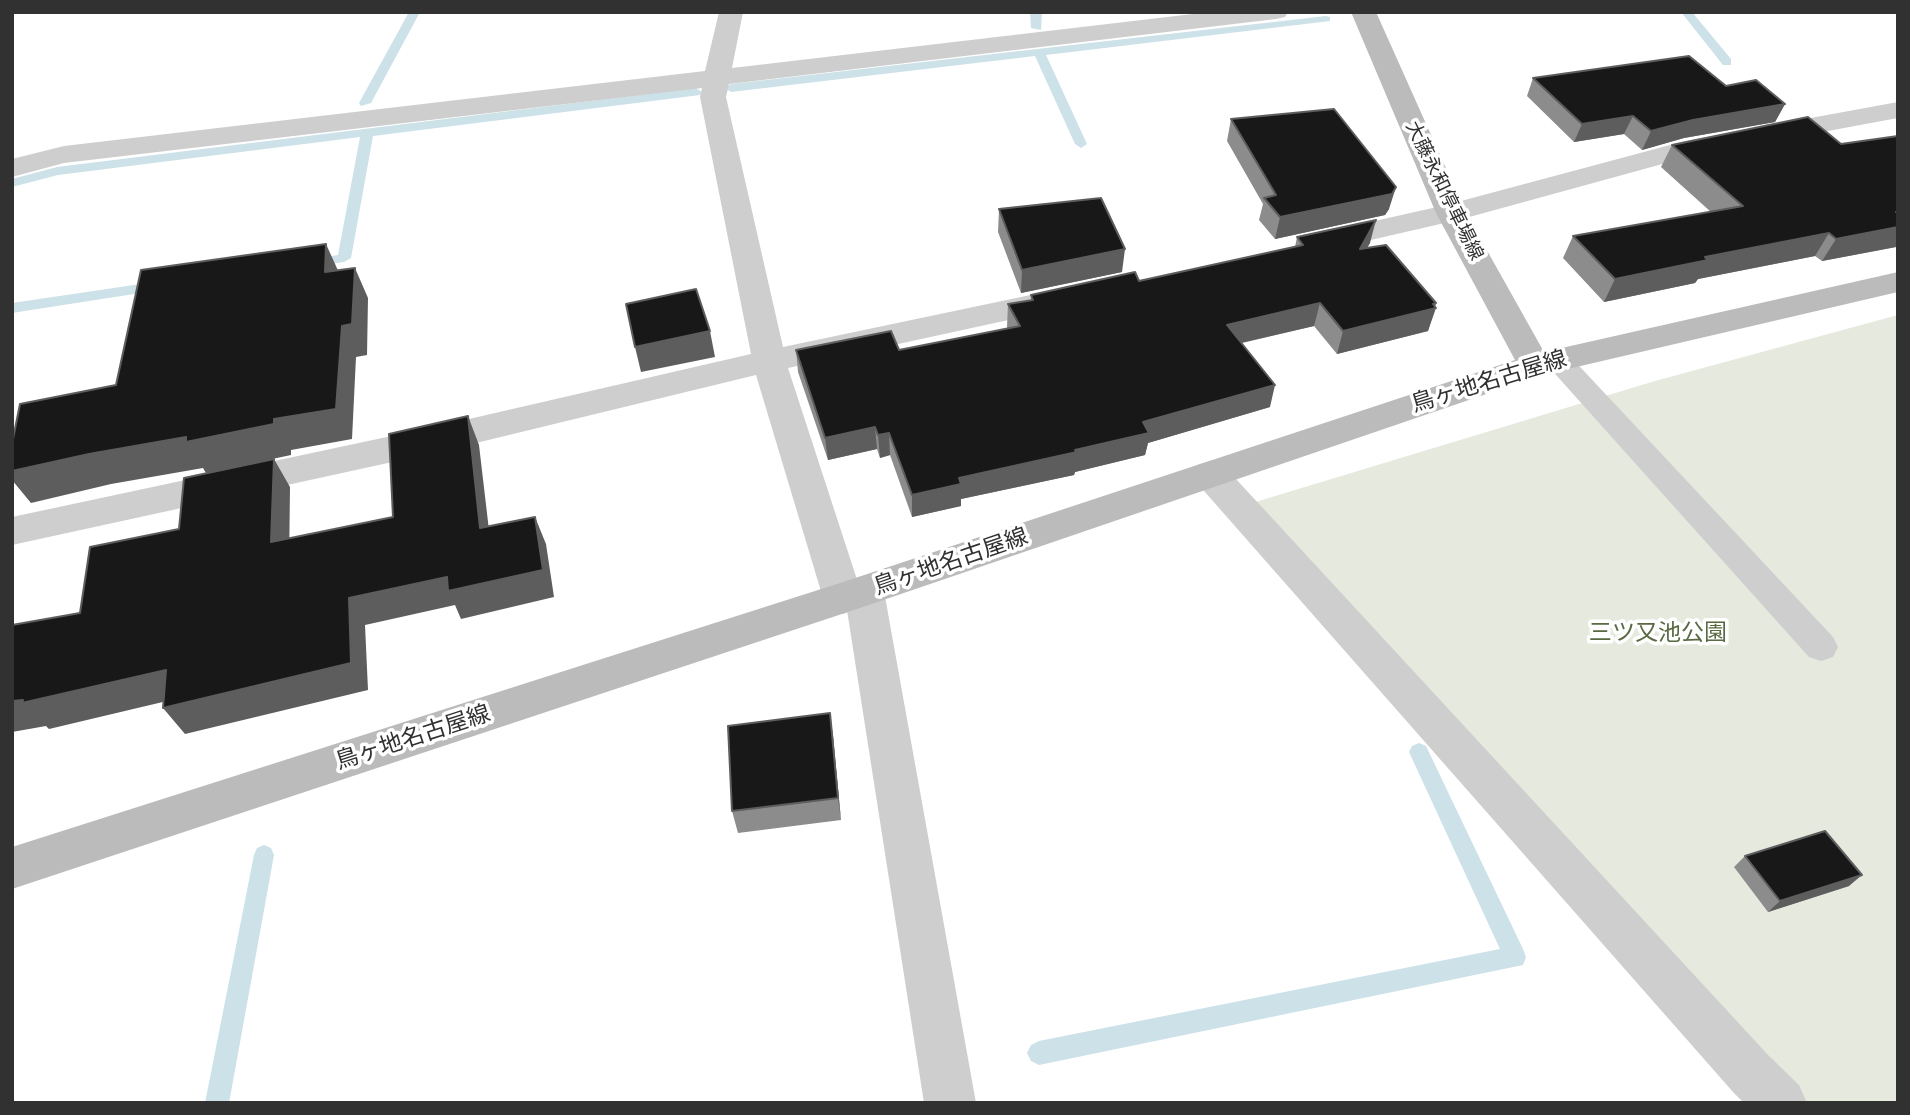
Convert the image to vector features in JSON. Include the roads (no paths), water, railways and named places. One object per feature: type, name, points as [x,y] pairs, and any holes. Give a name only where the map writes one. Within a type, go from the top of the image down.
[{"type":"main road","name":"大藤永和停車場線","points":[[1363,12],[1451,213],[1546,362]]},
{"type":"main road","name":"鳥ヶ地名古屋線","points":[[12,868],[854,595],[1546,362],[1898,282]]},
{"type":"street","points":[[731,12],[713,97],[769,361],[854,595],[950,1103]]},
{"type":"street","points":[[12,167],[78,154],[1276,12]]},
{"type":"street","points":[[1290,249],[1451,213],[1685,149],[1898,110]]},
{"type":"street","points":[[12,531],[443,438],[769,361],[1089,293]]},
{"type":"street","points":[[1210,474],[1781,1103]]},
{"type":"lane","points":[[1546,362],[1821,647]]},
{"type":"waterway","points":[[365,103],[415,12]]},
{"type":"waterway","points":[[1036,12],[1037,28]]},
{"type":"waterway","points":[[1686,12],[1727,62]]},
{"type":"waterway","points":[[731,88],[1326,19]]},
{"type":"waterway","points":[[1040,54],[1081,144]]},
{"type":"waterway","points":[[367,133],[696,92]]},
{"type":"waterway","points":[[12,183],[57,171],[367,133]]},
{"type":"waterway","points":[[310,263],[344,258],[367,133]]},
{"type":"waterway","points":[[12,308],[161,286]]},
{"type":"waterway","points":[[1039,1053],[1515,957],[1419,752]]},
{"type":"waterway","points":[[217,1103],[264,855]]},
{"type":"park label","name":"三ツ又池公園","points":[[1658,633]]}]
